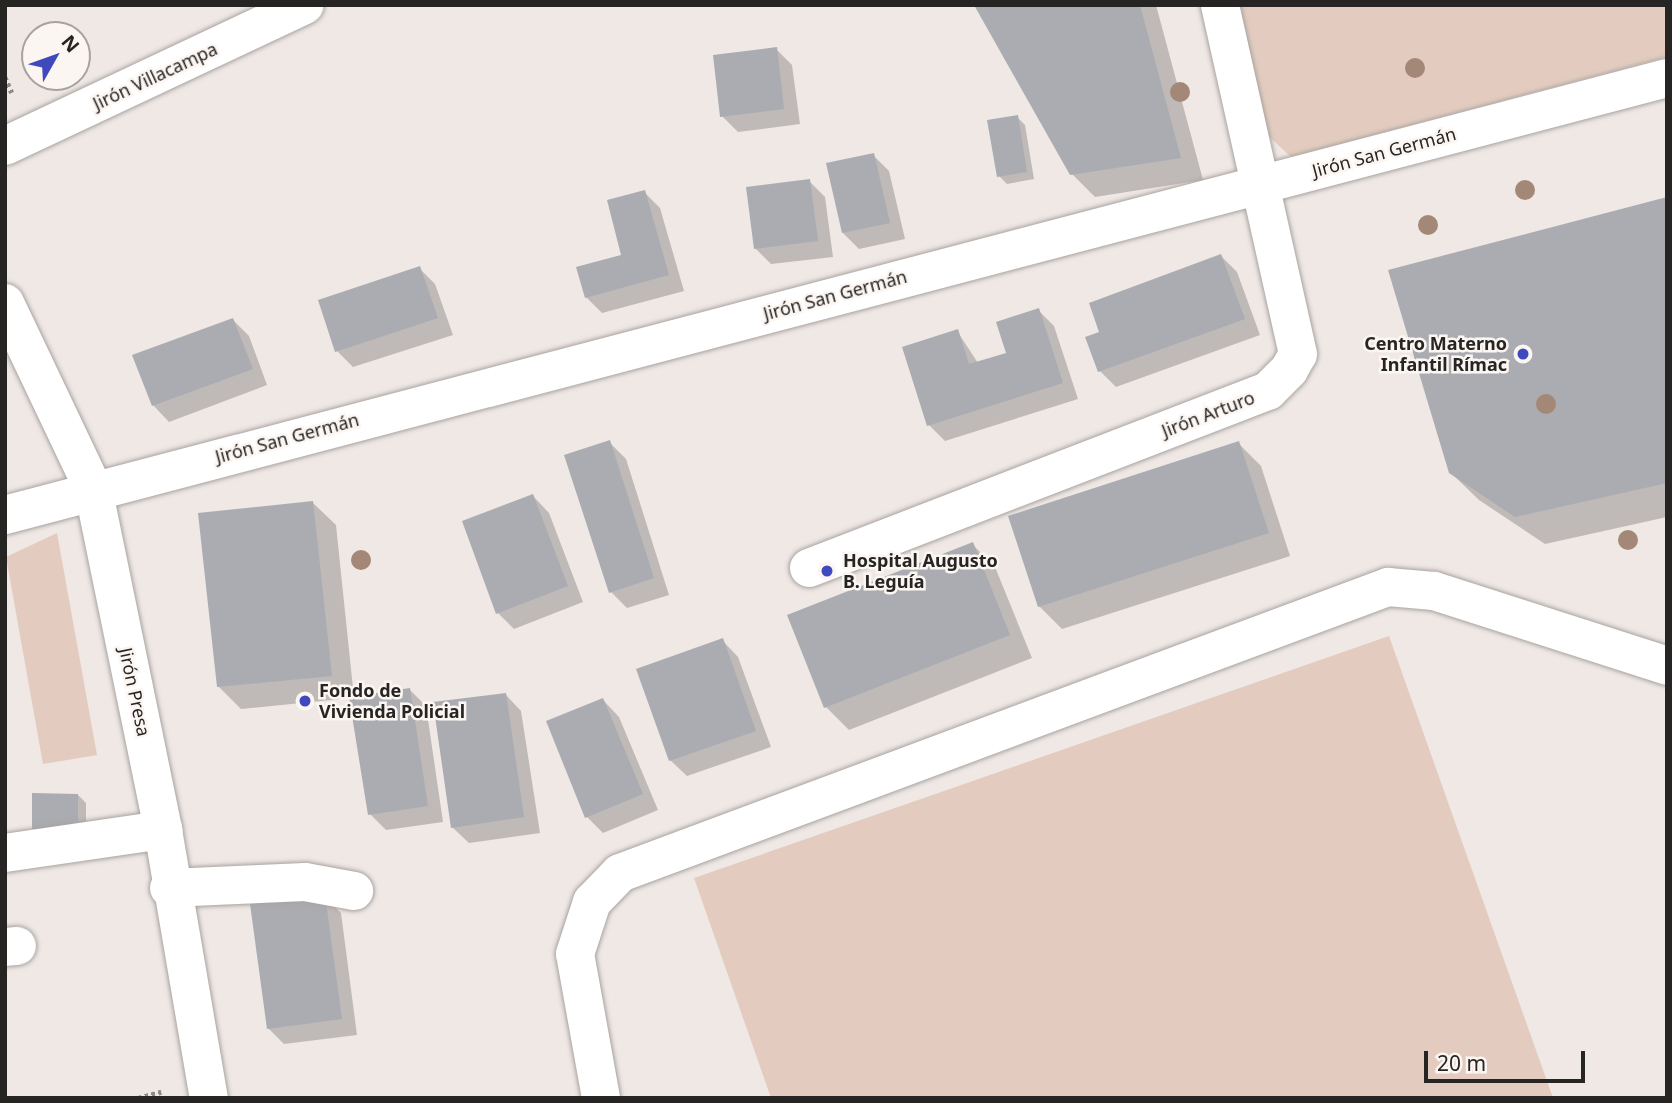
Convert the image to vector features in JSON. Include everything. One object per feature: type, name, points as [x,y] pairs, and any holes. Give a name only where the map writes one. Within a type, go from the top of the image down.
[{"type":"street","name":"Jirón Villacampa","points":[[5,146],[305,5]]},
{"type":"street","name":"Jirón Arturo","points":[[809,568],[1276,385],[1298,354],[1220,5]]},
{"type":"street","name":"Jirón San Germán","points":[[5,516],[93,488],[1667,78]]},
{"type":"street","name":"Jirón Presa","points":[[5,303],[93,488],[163,830],[169,888],[209,1098]]},
{"type":"street","points":[[601,1098],[575,954],[592,902],[620,873],[1388,587],[1434,591],[1667,666]]},
{"type":"street","points":[[5,853],[163,830]]},
{"type":"street","points":[[169,888],[304,882],[354,891]]},
{"type":"shaded area","points":[[1234,5],[1667,5],[1667,57],[1291,157],[1261,129]]},
{"type":"shaded area","points":[[57,533],[97,755],[43,764],[6,557]]},
{"type":"shaded area","points":[[1389,636],[1553,1098],[771,1098],[694,878]]},
{"type":"building","points":[[974,5],[1140,5],[1181,158],[1070,175]]},
{"type":"building","points":[[777,47],[784,109],[720,117],[713,55]]},
{"type":"building","points":[[1018,115],[1027,172],[997,177],[987,120]]},
{"type":"building","points":[[874,153],[890,223],[842,233],[826,163]]},
{"type":"building","points":[[810,179],[818,241],[754,249],[746,187]]},
{"type":"building","points":[[645,190],[669,275],[585,298],[576,267],[621,255],[607,200]]},
{"type":"building","points":[[1667,197],[1667,483],[1515,517],[1449,473],[1388,270]]},
{"type":"building","points":[[1221,254],[1245,319],[1098,372],[1085,337],[1099,332],[1089,303]]},
{"type":"building","points":[[420,266],[438,318],[335,352],[318,300]]},
{"type":"building","points":[[1039,308],[1063,383],[927,426],[902,347],[958,329],[969,364],[1006,353],[996,322]]},
{"type":"building","points":[[233,318],[253,369],[152,406],[132,355]]},
{"type":"building","points":[[610,440],[654,578],[609,593],[564,455]]},
{"type":"building","points":[[1239,441],[1269,533],[1038,607],[1008,516]]},
{"type":"building","points":[[533,494],[568,586],[496,614],[462,521]]},
{"type":"building","points":[[313,501],[332,676],[217,687],[198,513]]},
{"type":"building","points":[[973,542],[1010,635],[824,708],[787,615]]},
{"type":"building","points":[[723,638],[756,731],[669,761],[636,669]]},
{"type":"building","points":[[410,688],[428,806],[368,815],[349,697]]},
{"type":"building","points":[[506,693],[524,817],[451,828],[433,702]]},
{"type":"building","points":[[603,698],[643,794],[585,818],[546,721]]},
{"type":"building","points":[[32,793],[78,794],[78,829],[32,829]]},
{"type":"building","points":[[325,895],[342,1019],[267,1029],[250,904]]},
{"type":"place","name":"Centro Materno Infantil Rímac","points":[[1523,354]]},
{"type":"place","name":"Hospital Augusto B. Leguía","points":[[827,571]]},
{"type":"place","name":"Fondo de Vivienda Policial","points":[[305,701]]}]
